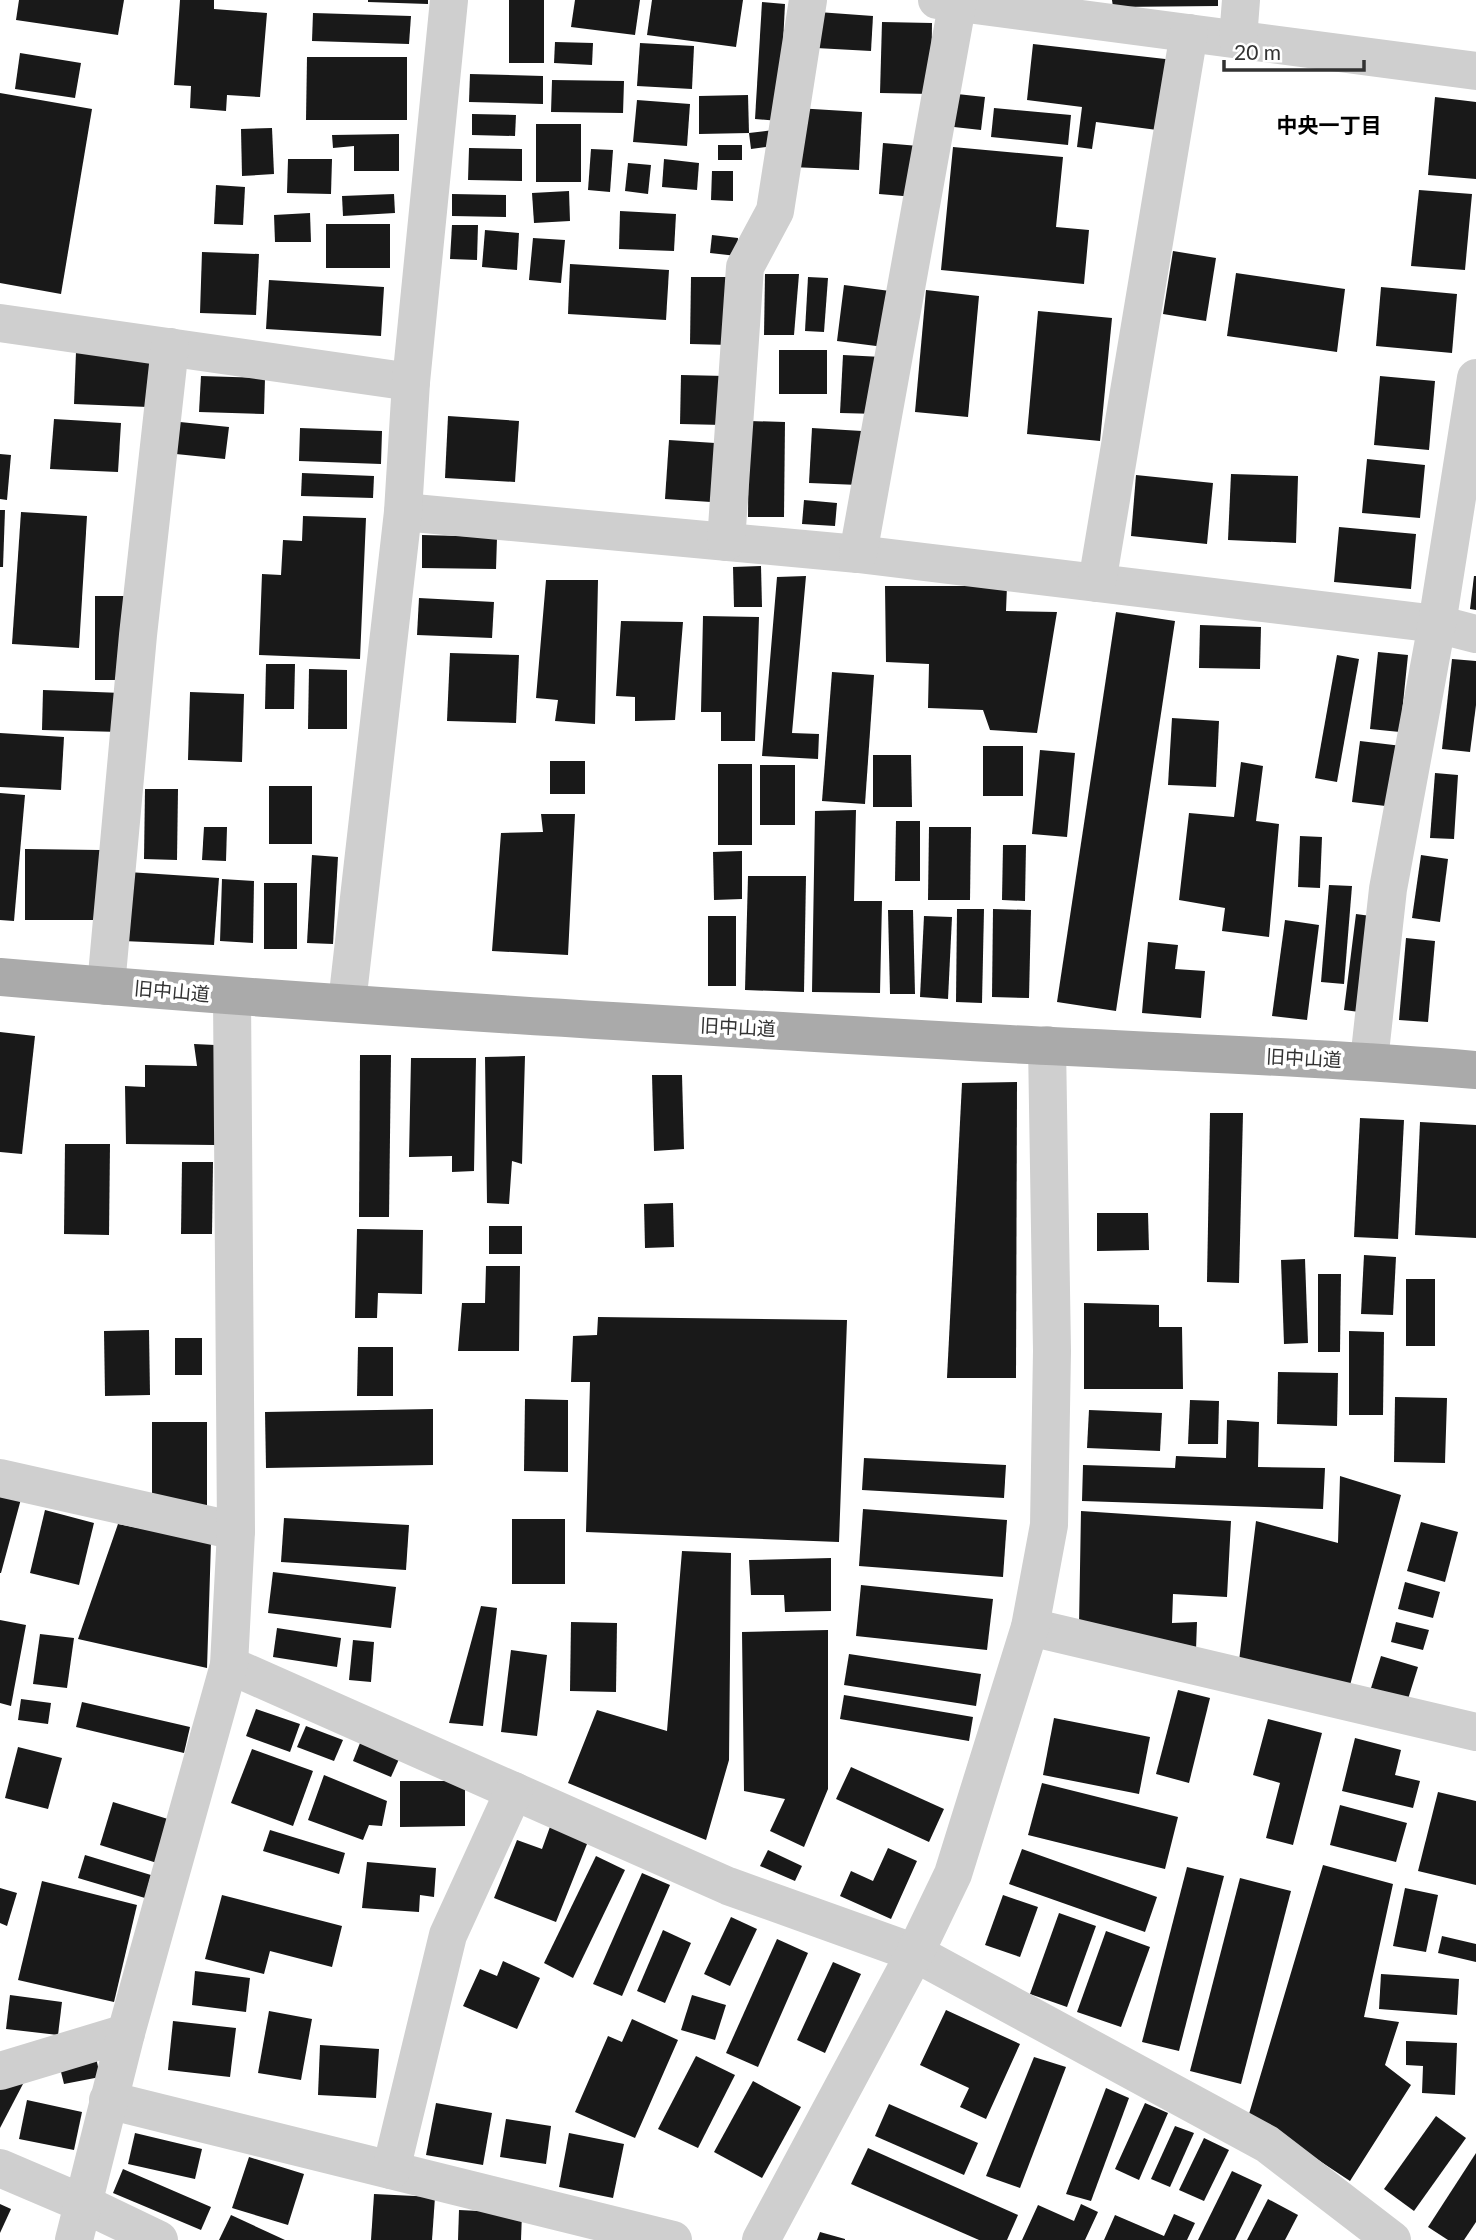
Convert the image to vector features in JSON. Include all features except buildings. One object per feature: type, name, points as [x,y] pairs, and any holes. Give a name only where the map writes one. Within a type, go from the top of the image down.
[{"type":"main road","name":"旧中山道","points":[[0,977],[232,996],[1047,1045],[1369,1061],[1476,1070]]},
{"type":"street","points":[[347,1003],[402,512],[411,382],[449,0]]},
{"type":"street","points":[[726,542],[745,267],[775,211],[808,0]]},
{"type":"street","points":[[1238,39],[1241,0]]},
{"type":"street","points":[[858,554],[950,1],[1476,71]]},
{"type":"street","points":[[1097,583],[1189,33]]},
{"type":"street","points":[[0,323],[411,382]]},
{"type":"street","points":[[106,986],[138,635],[170,347]]},
{"type":"street","points":[[1369,1061],[1388,889],[1437,624],[1476,378]]},
{"type":"street","points":[[402,512],[858,554],[1437,624],[1476,634]]},
{"type":"street","points":[[74,2240],[126,2032],[229,1665],[236,1531],[232,996]]},
{"type":"street","points":[[761,2240],[915,1953],[953,1874],[1030,1627],[1049,1525],[1052,1351],[1047,1045]]},
{"type":"street","points":[[0,1478],[236,1531]]},
{"type":"street","points":[[1030,1627],[1476,1732]]},
{"type":"street","points":[[229,1665],[728,1886],[915,1953],[1267,2144],[1392,2240]]},
{"type":"street","points":[[391,2170],[448,1935],[514,1791]]},
{"type":"street","points":[[0,2071],[126,2032]]},
{"type":"street","points":[[108,2100],[673,2240]]},
{"type":"street","points":[[0,2168],[159,2240]]},
{"type":"district","name":"中央一丁目","points":[[1329,126]]}]
